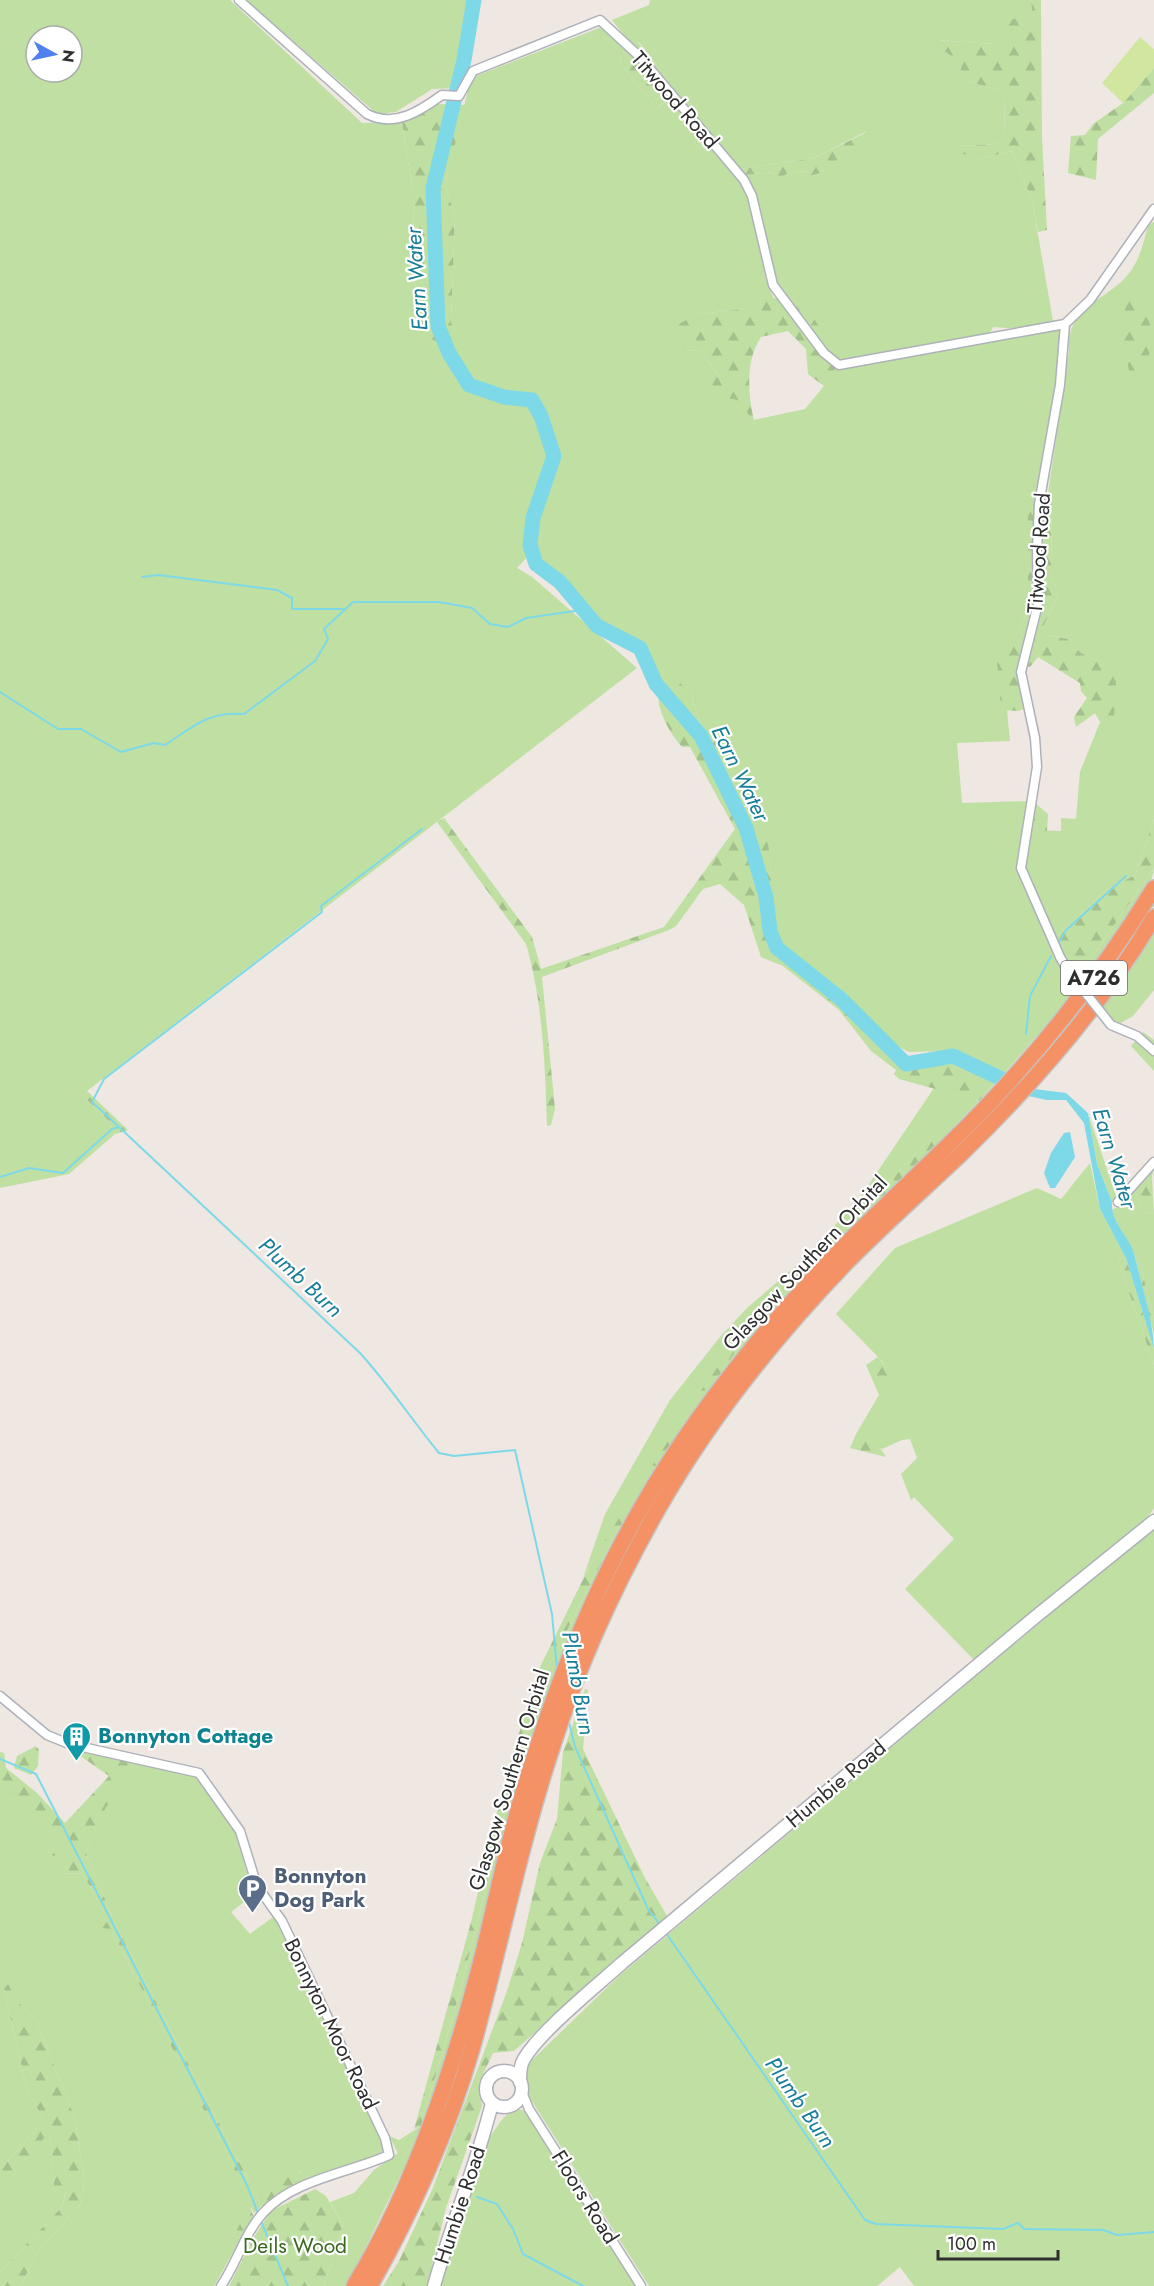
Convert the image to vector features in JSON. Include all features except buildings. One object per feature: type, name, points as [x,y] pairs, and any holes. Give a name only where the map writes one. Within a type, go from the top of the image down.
[{"type":"highway","name":"Glasgow Southern Orbital","points":[[354,2286],[399,2198],[446,2078],[483,1950],[523,1791],[564,1669],[602,1583],[641,1508],[699,1417],[780,1315],[837,1254],[983,1110],[1027,1062],[1078,1002],[1154,888]]},
{"type":"highway","name":"Glasgow Southern Orbital","points":[[370,2286],[413,2205],[471,2053],[553,1744],[589,1651],[626,1568],[666,1497],[754,1370],[844,1266],[1002,1112],[1043,1068],[1084,1018],[1154,917]]},
{"type":"street","name":"Titwood Road","points":[[239,0],[367,114],[379,120],[416,114],[442,94],[457,97],[462,94],[473,71],[600,20],[640,57],[744,180],[752,196],[773,285],[833,363],[839,365],[1065,324],[1060,385],[1039,504],[1036,550],[1038,604],[1021,672],[1035,738],[1037,767],[1021,868],[1068,971],[1111,1025],[1137,1036],[1154,1051]]},
{"type":"street","points":[[1065,324],[1090,300],[1154,209]]},
{"type":"street","points":[[1118,1202],[1154,1162]]},
{"type":"street","name":"Humbie Road","points":[[503,2071],[526,2056],[570,2010],[622,1963],[1154,1521]]},
{"type":"street","name":"Bonnyton Moor Road","points":[[0,1696],[47,1735],[112,1754],[199,1773],[209,1783],[240,1831],[258,1886],[282,1921],[371,2106],[389,2155],[306,2185],[279,2199],[262,2214],[221,2286]]},
{"type":"street","points":[[516,2096],[520,2070],[526,2056]]},
{"type":"street","points":[[503,2071],[513,2074],[516,2096],[492,2103],[486,2092],[486,2086],[492,2075],[503,2071]]},
{"type":"street","name":"Humbie Road","points":[[487,2125],[516,2096]]},
{"type":"street","name":"Floors Road","points":[[516,2096],[529,2109],[641,2286]]},
{"type":"street","name":"Humbie Road","points":[[434,2286],[451,2225],[487,2125],[492,2103]]},
{"type":"green space","points":[[0,0],[230,0],[362,123],[402,122],[413,192],[414,278],[419,318],[463,353],[451,322],[455,216],[445,184],[471,78],[599,28],[608,30],[625,48],[620,63],[656,108],[671,99],[746,188],[766,280],[774,299],[741,309],[698,314],[688,350],[700,351],[754,420],[805,409],[835,368],[1059,329],[1061,350],[1038,495],[1028,491],[1028,610],[1016,636],[1001,710],[1007,710],[1010,741],[957,743],[962,803],[1030,801],[1017,862],[1019,873],[1057,960],[1077,990],[1000,1078],[962,1055],[944,1051],[909,1052],[893,1044],[828,980],[778,943],[773,932],[770,858],[748,806],[740,806],[727,784],[716,743],[701,727],[691,693],[657,678],[643,647],[605,628],[592,617],[561,578],[539,559],[535,549],[517,568],[532,577],[637,668],[87,1091],[85,1098],[108,1120],[115,1134],[69,1174],[0,1188]]},
{"type":"green space","points":[[246,0],[472,0],[473,22],[470,45],[460,88],[432,89],[396,112],[377,114]]},
{"type":"green space","points":[[650,0],[1031,0],[1032,13],[1003,41],[994,44],[937,40],[961,64],[961,79],[1004,92],[1005,137],[995,144],[959,146],[980,159],[1012,151],[1032,200],[1053,321],[1022,329],[993,327],[989,335],[838,364],[776,281],[753,187],[745,175],[774,172],[778,179],[788,173],[808,171],[812,176],[820,173],[867,131],[814,158],[740,169],[676,95],[678,93],[639,42],[632,45],[612,20],[649,5]]},
{"type":"green space","points":[[1031,0],[1041,0],[1042,138],[1047,230],[1038,232],[1032,200],[1012,151],[980,159],[958,152],[959,146],[995,144],[1005,137],[1004,92],[961,79],[961,64],[936,44],[936,40],[994,44],[1002,41],[1004,22],[1032,13]]},
{"type":"green space","points":[[1140,37],[1154,49],[1154,68],[1123,103],[1102,83]]},
{"type":"green space","points":[[638,42],[679,93],[656,108],[620,63],[625,48]]},
{"type":"green space","points":[[1154,68],[1154,93],[1098,139],[1096,180],[1068,173],[1071,136],[1085,135],[1093,124],[1123,103]]},
{"type":"green space","points":[[438,104],[465,105],[445,184],[455,216],[451,322],[464,353],[445,359],[419,318],[414,278],[413,192],[402,122]]},
{"type":"green space","points":[[873,129],[867,137],[820,173],[811,176],[808,171],[788,173],[778,180],[774,172],[745,175],[740,169],[814,158]]},
{"type":"green space","points":[[1154,222],[1154,819],[1135,875],[1108,889],[1056,937],[1024,867],[1031,830],[1061,831],[1061,818],[1076,819],[1080,772],[1100,722],[1101,725],[1105,664],[1081,653],[1068,639],[1046,635],[1043,627],[1058,595],[1051,573],[1052,502],[1047,500],[1070,334],[1083,311],[1115,287],[1134,266],[1148,225]]},
{"type":"green space","points":[[1139,292],[1150,323],[1150,352],[1144,375],[1130,377],[1118,305],[1127,294]]},
{"type":"green space","points":[[788,294],[804,316],[813,317],[840,361],[824,386],[808,374],[806,349],[788,331],[761,337],[752,356],[749,378],[754,421],[737,400],[720,396],[711,382],[719,375],[700,351],[688,350],[673,340],[675,326],[698,314],[741,309]]},
{"type":"green space","points":[[1028,490],[1052,501],[1051,573],[1058,595],[1043,627],[1046,635],[1068,639],[1081,653],[1105,664],[1116,680],[1114,717],[1102,726],[1095,713],[1076,727],[1074,717],[1087,698],[1081,691],[1080,683],[1038,657],[1030,667],[1022,664],[1029,707],[1018,711],[1001,710],[996,648],[1016,636],[1028,610]]},
{"type":"green space","points":[[657,678],[680,683],[691,693],[701,727],[716,743],[730,783],[728,784],[740,806],[756,812],[764,825],[772,890],[773,932],[768,931],[779,953],[840,1001],[872,1039],[907,1066],[952,1059],[995,1083],[979,1101],[899,1079],[894,1074],[896,1070],[871,1051],[839,1010],[783,966],[761,957],[744,905],[720,884],[703,889],[676,926],[669,930],[542,977],[555,1109],[551,1125],[547,1126],[540,1011],[526,944],[437,822],[444,818],[532,937],[541,969],[664,927],[735,829],[690,747],[682,747],[670,731],[660,707]]},
{"type":"green space","points":[[1035,803],[1048,814],[1047,831],[1031,830]]},
{"type":"green space","points":[[1154,819],[1154,868],[1078,977],[1068,964],[1056,937],[1108,889],[1135,875]]},
{"type":"green space","points":[[1154,868],[1152,879],[1135,909],[1081,983],[1078,977]]},
{"type":"green space","points":[[1154,899],[1154,906],[1092,997],[1089,993]]},
{"type":"green space","points":[[1154,928],[1154,990],[1133,1016],[1117,1025],[1099,1005]]},
{"type":"green space","points":[[1085,999],[1088,1003],[1028,1075],[1025,1072]]},
{"type":"green space","points":[[1143,1032],[1154,1040],[1154,1071],[1131,1046]]},
{"type":"green space","points":[[934,1088],[979,1101],[794,1290],[599,1575],[431,2112],[347,2286],[324,2286],[343,2225],[330,2202],[354,2193],[374,2170],[398,2153],[389,2136],[399,2140],[421,2126],[459,1995],[503,1819],[545,1674],[614,1537],[648,1479],[592,1561],[583,1578],[605,1514],[670,1400],[720,1337],[747,1308],[804,1259],[859,1199]],"holes":[[[933,1140],[936,1143],[784,1295],[736,1351],[660,1461],[756,1320],[926,1143]]]},
{"type":"green space","points":[[87,1091],[128,1130],[115,1134],[108,1120],[85,1098]]},
{"type":"green space","points":[[1088,1113],[1117,1199],[1112,1202],[1097,1164]]},
{"type":"green space","points":[[933,1140],[937,1143],[784,1295],[736,1351],[649,1477],[614,1537],[545,1674],[503,1819],[459,1995],[421,2126],[414,2129],[471,1922],[504,1783],[538,1671],[592,1561],[686,1412],[724,1358],[756,1320],[926,1143]]},
{"type":"green space","points":[[1090,1163],[1100,1209],[1126,1258],[1118,1260],[1154,1365],[1154,1508],[1143,1524],[975,1661],[905,1589],[954,1539],[914,1497],[911,1500],[901,1474],[917,1458],[910,1439],[882,1449],[856,1434],[879,1395],[894,1381],[883,1362],[836,1314],[895,1248],[1037,1188],[1061,1199]]},
{"type":"green space","points":[[1154,1168],[1152,1177],[1154,1214],[1143,1212],[1134,1190]]},
{"type":"green space","points":[[1134,1190],[1143,1212],[1154,1214],[1154,1318],[1138,1256],[1135,1256],[1119,1231],[1111,1210],[1120,1206]]},
{"type":"green space","points":[[1135,1256],[1138,1256],[1154,1318],[1154,1335]]},
{"type":"green space","points":[[1126,1258],[1154,1349],[1154,1365],[1118,1260]]},
{"type":"green space","points":[[878,1357],[893,1375],[894,1381],[879,1395],[866,1365]]},
{"type":"green space","points":[[856,1434],[874,1442],[886,1457],[850,1448]]},
{"type":"green space","points":[[1154,1527],[1154,2286],[914,2286],[900,2267],[877,2286],[649,2286],[530,2098],[525,2073],[529,2063],[620,1975]]},
{"type":"green space","points":[[585,1689],[588,1690],[583,1749],[644,1876],[667,1916],[514,2051],[493,2053],[479,2083],[482,2106],[446,2208],[427,2286],[383,2286],[399,2261],[432,2190],[507,1991],[522,1943],[540,1863],[557,1819],[563,1752]]},
{"type":"green space","points":[[36,1746],[39,1750],[38,1766],[31,1775],[14,1768],[17,1756]]},
{"type":"green space","points":[[69,1748],[134,1763],[105,1809],[86,1853],[116,1926],[250,2182],[244,2188],[111,1929],[102,1928],[93,1905],[98,1901],[83,1874],[59,1873],[49,1855],[54,1853],[62,1868],[67,1867],[47,1823],[36,1812],[0,1789],[0,1752],[4,1753],[6,1768],[36,1792],[65,1823],[109,1776]]},
{"type":"green space","points":[[134,1763],[198,1776],[237,1831],[246,1870],[256,1893],[231,1912],[250,1934],[276,1915],[383,2142],[384,2152],[379,2156],[309,2180],[302,2171],[256,2196],[261,2207],[254,2213],[251,2207],[233,2236],[241,2238],[214,2286],[21,2286],[35,2255],[80,2205],[84,2180],[75,2118],[36,2020],[4,1989],[27,2090],[44,2120],[3,2167],[0,2167],[0,1789],[43,1817],[56,1837],[68,1867],[62,1869],[54,1854],[59,1873],[83,1874],[98,1901],[102,1927],[111,1929],[244,2187],[250,2182],[116,1926],[86,1853],[105,1808]]},
{"type":"green space","points":[[8,1984],[16,2000],[36,2020],[75,2118],[84,2180],[80,2205],[35,2255],[21,2286],[0,2286],[0,2272],[62,2207],[66,2191],[54,2189],[50,2131],[10,2178],[0,2178],[0,2167],[3,2167],[44,2120],[27,2090],[4,1989]]},
{"type":"green space","points":[[513,2110],[522,2110],[531,2117],[637,2286],[441,2286],[459,2218],[477,2164],[500,2122]]},
{"type":"green space","points":[[50,2130],[54,2188],[66,2190],[62,2207],[0,2272],[0,2178],[10,2178]]},
{"type":"green space","points":[[303,2171],[309,2180],[276,2195],[261,2207],[256,2196],[273,2184]]},
{"type":"green space","name":"Deils Wood","points":[[315,2189],[326,2196],[343,2225],[324,2286],[229,2286],[254,2237],[271,2211]]},
{"type":"green space","points":[[250,2207],[254,2217],[241,2238],[233,2236]]},
{"type":"water","points":[[1034,1089],[1066,1093],[1088,1113],[1097,1164],[1112,1202],[1114,1217],[1135,1257],[1150,1316],[1154,1349],[1126,1258],[1100,1209],[1084,1123],[1066,1100],[1047,1100],[1028,1096]]},
{"type":"water","points":[[1070,1132],[1075,1157],[1055,1188],[1050,1188],[1044,1173],[1051,1153],[1064,1133]]},
{"type":"waterway","name":"Earn Water","points":[[474,0],[464,60],[433,188],[438,326],[449,353],[469,385],[504,397],[532,400],[541,416],[554,456],[533,518],[530,545],[536,564],[560,582],[597,626],[640,648],[656,684],[701,736],[746,828],[766,897],[770,931],[777,948],[841,999],[906,1064],[953,1056],[1019,1087]]},
{"type":"waterway","points":[[142,577],[158,575],[277,590],[292,598],[292,609],[343,609]]},
{"type":"waterway","points":[[0,692],[58,729],[81,729],[121,752],[154,743],[165,745],[211,717],[244,714],[315,661],[328,639],[324,629],[353,602],[439,602],[472,608],[490,624],[508,627],[526,618],[582,610]]},
{"type":"waterway","points":[[118,1126],[92,1102],[104,1079],[322,912],[321,906],[422,829]]},
{"type":"waterway","points":[[1060,941],[1066,930],[1126,876]]},
{"type":"waterway","points":[[1026,1034],[1030,996],[1051,956]]},
{"type":"waterway","name":"Plumb Burn","points":[[0,1177],[29,1168],[63,1173],[112,1129],[119,1127],[360,1353],[439,1453],[454,1456],[515,1450],[552,1614],[557,1669]]},
{"type":"waterway","name":"Plumb Burn","points":[[568,1718],[575,1747],[648,1909],[661,1926]]},
{"type":"waterway","points":[[0,1759],[36,1774],[247,2185],[258,2213]]},
{"type":"waterway","name":"Plumb Burn","points":[[666,1933],[865,2220],[876,2224],[1003,2229],[1018,2223],[1024,2229],[1103,2230],[1117,2235],[1154,2232]]},
{"type":"waterway","points":[[477,2197],[497,2204],[513,2229],[523,2254],[583,2286]]},
{"type":"waterway","points":[[261,2221],[288,2286]]},
{"type":"place","name":"Bonnyton Cottage","points":[[77,1762]]},
{"type":"place","name":"Bonnyton Dog Park","points":[[253,1914]]}]
